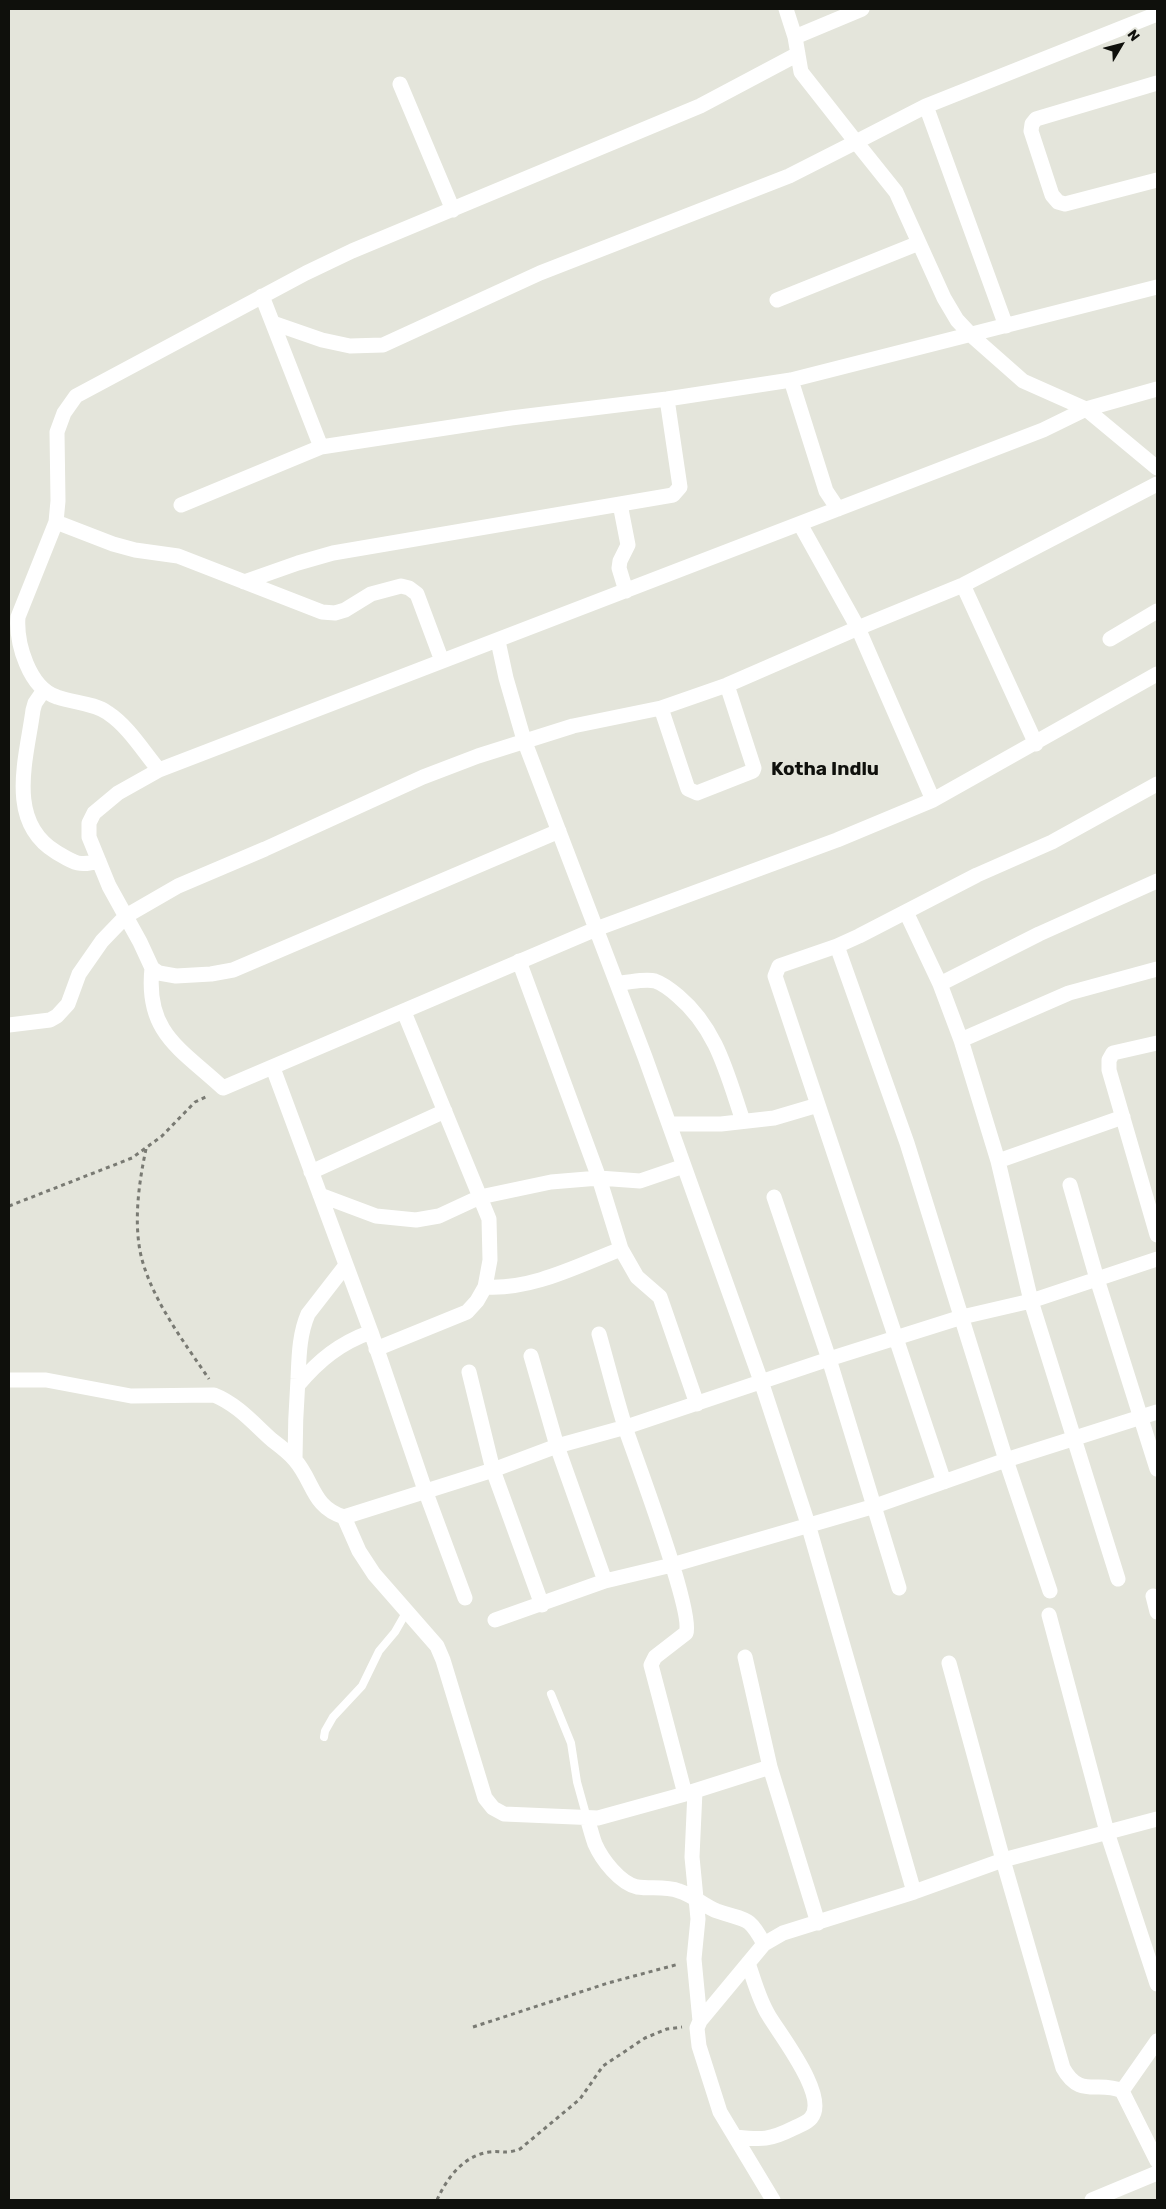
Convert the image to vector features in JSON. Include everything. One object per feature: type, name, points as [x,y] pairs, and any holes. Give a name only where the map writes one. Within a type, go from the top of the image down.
[{"type":"street","points":[[786,9],[795,37],[801,72],[896,192],[944,298],[958,320],[972,336],[1023,381],[1086,409],[1157,468]]},
{"type":"street","points":[[795,37],[862,9]]},
{"type":"street","points":[[273,323],[322,340],[350,346],[383,344],[540,273],[789,176],[926,106],[1157,14]]},
{"type":"street","points":[[159,770],[123,725],[110,714],[101,709],[55,697],[44,690],[35,679],[20,647],[17,633],[18,617],[56,522],[58,501],[57,432],[64,412],[76,396],[262,296],[352,251],[700,106],[798,54]]},
{"type":"street","points":[[1157,83],[1036,120],[1032,124],[1031,131],[1052,195],[1058,202],[1066,204],[1157,180]]},
{"type":"street","points":[[400,84],[453,210]]},
{"type":"street","points":[[926,106],[1006,326]]},
{"type":"street","points":[[777,300],[919,243]]},
{"type":"street","points":[[181,505],[321,447],[511,418],[667,399],[791,380],[972,336],[1157,287]]},
{"type":"street","points":[[262,296],[321,447]]},
{"type":"street","points":[[791,380],[826,491],[838,509]]},
{"type":"street","points":[[559,831],[233,970],[211,974],[176,976],[159,973],[152,968],[99,861],[89,837],[88,823],[94,813],[118,793],[159,770],[1043,430],[1086,409],[1157,389]]},
{"type":"street","points":[[244,582],[333,553],[673,495],[680,487],[667,399]]},
{"type":"street","points":[[9,1025],[50,1020],[63,1011],[79,974],[90,958],[126,916],[178,886],[265,849],[423,777],[524,740],[614,716],[662,708],[728,685],[858,628],[963,585],[1157,484]]},
{"type":"street","points":[[620,504],[628,545],[620,561],[619,568],[626,591]]},
{"type":"street","points":[[56,522],[128,548],[178,556],[322,612],[335,613],[346,610],[371,594],[401,586],[409,588],[417,594],[442,661]]},
{"type":"street","points":[[800,524],[858,628],[933,800]]},
{"type":"street","points":[[963,585],[1036,744]]},
{"type":"street","points":[[1110,639],[1157,610]]},
{"type":"street","points":[[498,641],[506,678],[524,740],[669,1124],[760,1381],[808,1524],[914,1892]]},
{"type":"street","points":[[152,968],[150,990],[153,1009],[161,1028],[172,1041],[223,1088],[596,929],[855,833],[933,800],[1036,744],[1157,674]]},
{"type":"street","points":[[662,708],[688,789],[697,793],[753,771],[754,768],[728,685]]},
{"type":"street","points":[[44,690],[35,703],[33,710],[22,792],[23,807],[36,834],[50,848],[76,864],[83,865],[99,861]]},
{"type":"street","points":[[944,1482],[775,976],[779,966],[838,946],[977,875],[1052,842],[1157,784]]},
{"type":"street","points":[[940,984],[1039,934],[1157,882]]},
{"type":"street","points":[[906,912],[940,984],[962,1040],[998,1162],[1031,1301],[1118,1579]]},
{"type":"street","points":[[838,946],[907,1143],[1006,1460],[1050,1591]]},
{"type":"street","points":[[519,961],[598,1178],[621,1249],[638,1277],[660,1297],[697,1404]]},
{"type":"street","points":[[962,1040],[1069,993],[1157,969]]},
{"type":"street","points":[[617,983],[654,981],[667,986],[688,1004],[703,1022],[718,1050],[743,1121]]},
{"type":"street","points":[[376,1349],[466,1312],[477,1301],[484,1287],[490,1260],[489,1219],[404,1012]]},
{"type":"street","points":[[1157,1043],[1113,1053],[1109,1060],[1109,1070],[1157,1235]]},
{"type":"street","points":[[272,1068],[371,1332],[425,1490],[465,1598]]},
{"type":"street","points":[[669,1124],[721,1124],[774,1118],[818,1105]]},
{"type":"street","points":[[311,1172],[444,1111]]},
{"type":"street","points":[[998,1162],[1123,1117]]},
{"type":"street","points":[[320,1195],[376,1216],[416,1220],[439,1216],[480,1197],[552,1182],[598,1178],[640,1181],[684,1166]]},
{"type":"street","points":[[1070,1185],[1097,1279],[1157,1469]]},
{"type":"street","points":[[774,1197],[829,1359],[899,1588]]},
{"type":"street","points":[[484,1287],[503,1288],[532,1283],[621,1249]]},
{"type":"street","points":[[9,1380],[46,1380],[131,1396],[214,1395],[222,1398],[234,1406],[295,1460],[322,1504],[335,1514],[344,1517],[493,1470],[557,1446],[626,1427],[697,1404],[829,1359],[895,1340],[962,1317],[1031,1301],[1157,1259]]},
{"type":"street","points":[[295,1460],[294,1422],[300,1342],[304,1324],[308,1314],[346,1265]]},
{"type":"street","points":[[298,1385],[317,1363],[334,1350],[353,1338],[371,1332]]},
{"type":"street","points":[[599,1334],[626,1427],[672,1565],[688,1629],[686,1633],[655,1657],[651,1665],[690,1792],[692,1857],[698,1919],[694,1959],[699,2046],[720,2112],[773,2200]]},
{"type":"street","points":[[531,1356],[557,1446],[605,1581]]},
{"type":"street","points":[[469,1372],[493,1470],[542,1605]]},
{"type":"street","points":[[495,1620],[542,1605],[605,1581],[672,1565],[875,1506],[1006,1460],[1157,1412]]},
{"type":"street","points":[[344,1517],[358,1551],[374,1574],[437,1646],[443,1660],[485,1798],[493,1808],[504,1814],[598,1818],[770,1767]]},
{"type":"street","points":[[1152,1596],[1157,1612]]},
{"type":"street","points":[[1049,1615],[1106,1832],[1157,1984]]},
{"type":"street","points":[[745,1657],[770,1767],[818,1922]]},
{"type":"street","points":[[949,1663],[1063,2068],[1074,2083],[1086,2088],[1115,2088],[1122,2091],[1157,2161]]},
{"type":"street","points":[[587,1818],[595,1845],[615,1872],[626,1882],[637,1886],[670,1888],[682,1891],[716,1910],[748,1920],[764,1944]]},
{"type":"street","points":[[698,2025],[764,1944],[783,1934],[914,1892],[1003,1860],[1157,1819]]},
{"type":"street","points":[[736,2137],[768,2140],[805,2122],[811,2118],[815,2110],[810,2083],[768,2014],[748,1963]]},
{"type":"street","points":[[1122,2091],[1157,2042]]},
{"type":"street","points":[[1092,2200],[1157,2173]]},
{"type":"lane","points":[[324,1737],[325,1731],[333,1718],[362,1686],[379,1651],[395,1632],[407,1611]]},
{"type":"lane","points":[[551,1694],[571,1743],[577,1782],[587,1818]]},
{"type":"path","points":[[9,1206],[132,1158],[162,1136],[195,1102],[223,1088]]},
{"type":"path","points":[[146,1149],[137,1204],[140,1251],[144,1268],[178,1332],[222,1398]]},
{"type":"path","points":[[473,2028],[608,1983],[665,1969],[694,1959]]},
{"type":"path","points":[[437,2200],[444,2183],[461,2165],[483,2153],[492,2151],[509,2153],[520,2149],[580,2099],[603,2066],[645,2038],[667,2029],[698,2025]]},
{"type":"district","name":"Kotha Indlu","points":[[825,770]]}]
